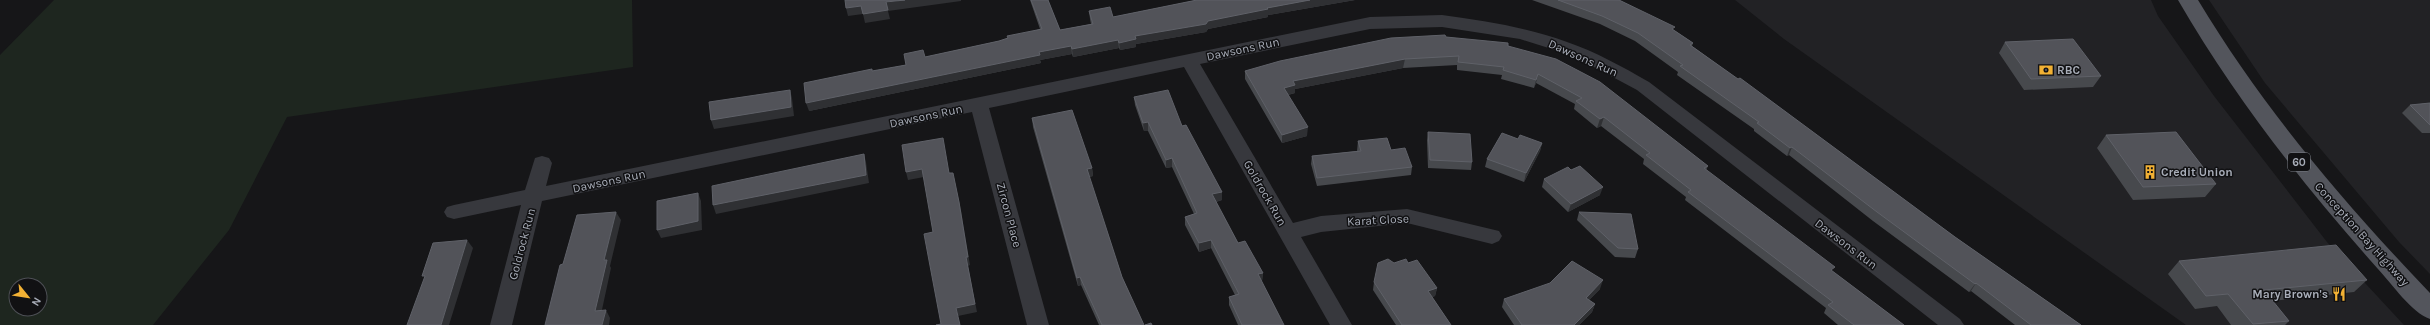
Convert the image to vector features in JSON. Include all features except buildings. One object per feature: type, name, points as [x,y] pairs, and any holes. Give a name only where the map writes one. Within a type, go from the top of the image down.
[{"type":"main road","name":"Conception Bay Highway","points":[[2188,0],[2247,96],[2267,122],[2329,198],[2430,309]]},
{"type":"street","name":"Dawsons Run","points":[[454,212],[979,105],[1189,60],[1377,23],[1442,21],[1521,34],[1561,46],[1643,86],[1953,325]]},
{"type":"street","name":"Goldrock Run","points":[[1189,60],[1341,325]]},
{"type":"street","name":"Zircon Place","points":[[979,105],[1038,325]]},
{"type":"street","name":"Goldrock Run","points":[[501,325],[535,196],[542,163]]},
{"type":"street","name":"Karat Close","points":[[1288,232],[1321,224],[1407,216],[1492,236]]},
{"type":"shaded area","points":[[54,0],[632,0],[633,67],[287,117],[229,230],[153,325],[0,325],[0,55]]},
{"type":"shaded area","points":[[1735,0],[2151,0],[2158,16],[2214,96],[2327,242],[2404,325],[2186,325],[1784,39]]},
{"type":"shaded area","points":[[2209,0],[2430,0],[2430,274],[2399,242],[2265,83]]},
{"type":"place","name":"RBC","points":[[2046,70]]},
{"type":"place","name":"Credit Union","points":[[2150,172]]},
{"type":"place","name":"Mary Brown's","points":[[2339,294]]}]
